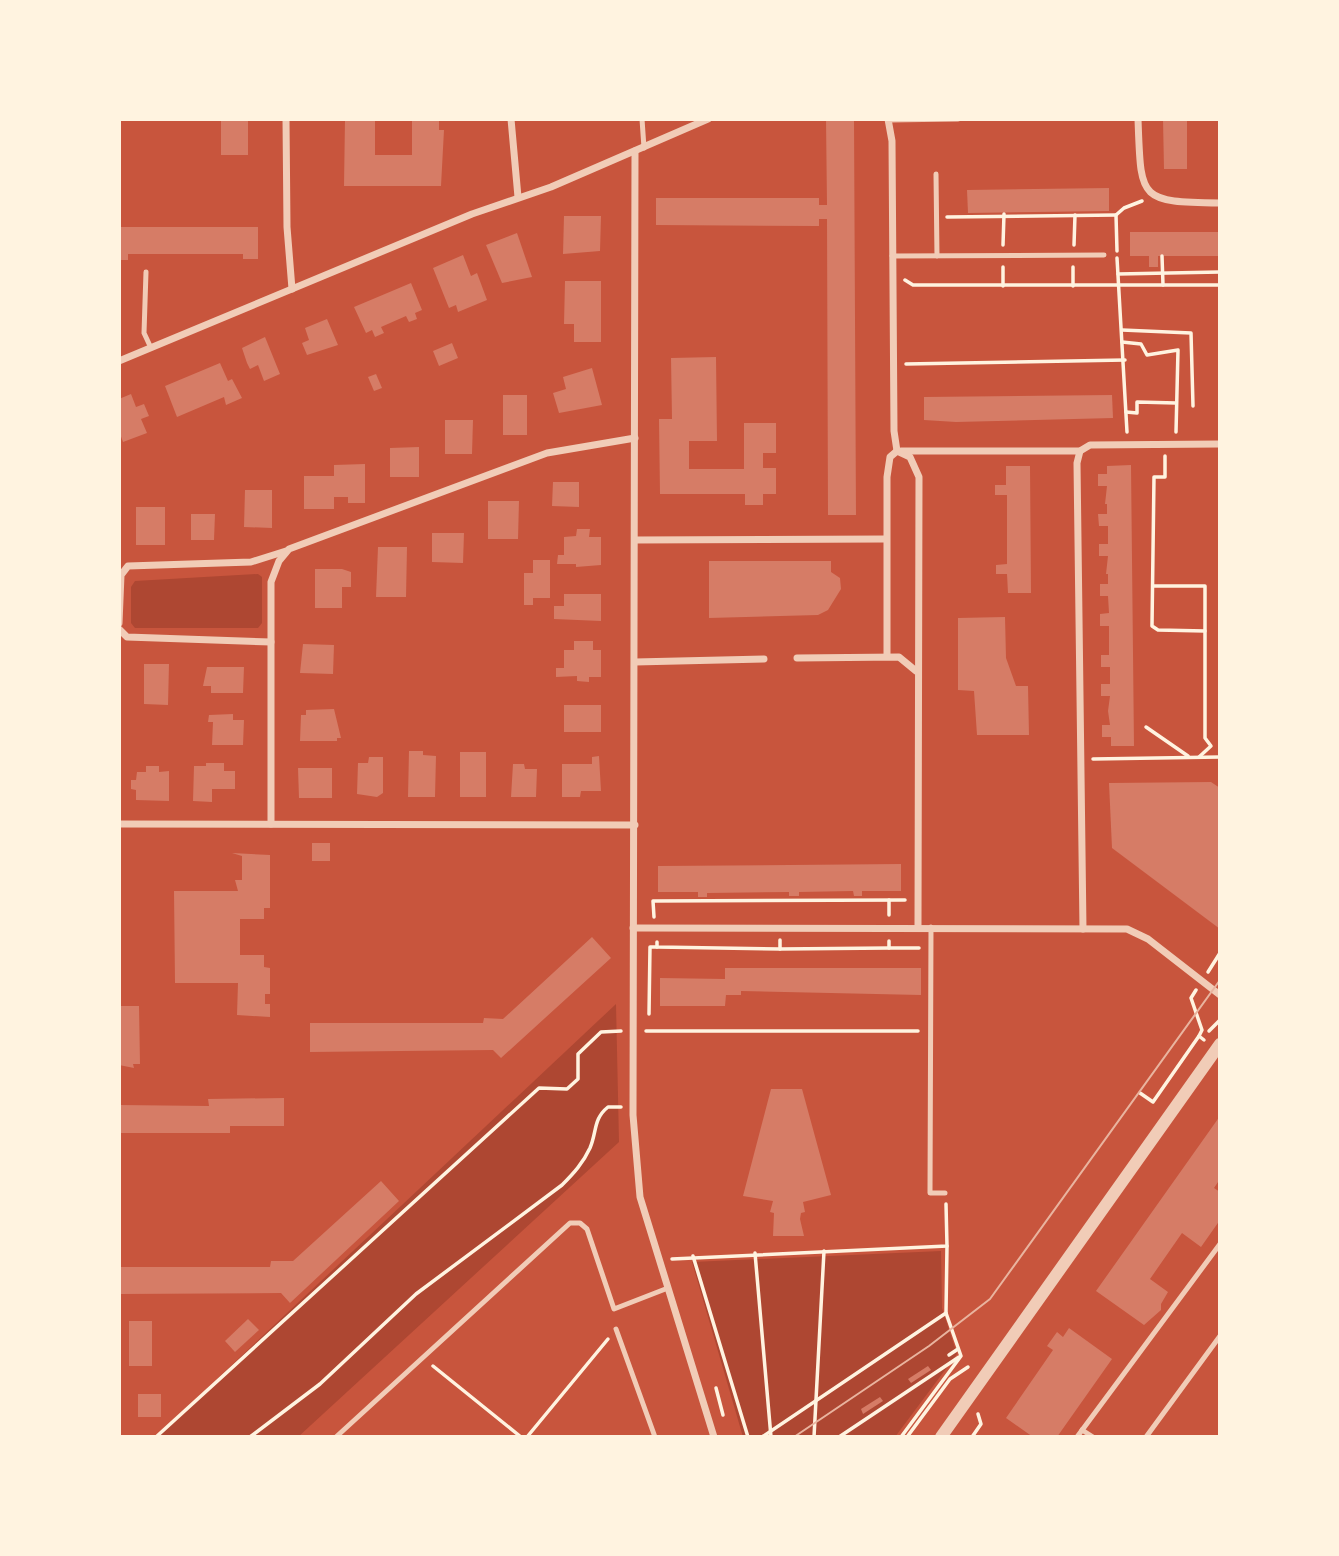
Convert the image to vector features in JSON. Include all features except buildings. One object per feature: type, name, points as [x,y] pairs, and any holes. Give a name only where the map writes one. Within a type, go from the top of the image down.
[{"type":"street","points":[[286,119],[286,227],[292,289]]},
{"type":"street","points":[[511,119],[518,197]]},
{"type":"street","points":[[119,361],[644,148],[708,119]]},
{"type":"street","points":[[888,119],[892,141],[897,451]]},
{"type":"street","points":[[1138,119],[1140,168],[1147,188],[1167,202],[1220,203]]},
{"type":"street","points":[[635,151],[633,1106],[640,1197],[714,1437]]},
{"type":"street","points":[[119,622],[121,575],[128,566],[251,562],[547,453],[635,439]]},
{"type":"street","points":[[887,655],[888,466],[890,457],[897,451],[1080,451],[1090,445],[1220,444]]},
{"type":"street","points":[[897,451],[910,457],[919,477],[918,927]]},
{"type":"street","points":[[1080,451],[1077,463],[1083,929]]},
{"type":"street","points":[[635,540],[886,539]]},
{"type":"street","points":[[271,824],[271,582],[279,561],[289,549]]},
{"type":"street","points":[[119,629],[127,637],[271,642]]},
{"type":"street","points":[[797,658],[887,655],[908,661],[917,671]]},
{"type":"street","points":[[635,662],[764,659]]},
{"type":"street","points":[[119,824],[635,825]]},
{"type":"street","points":[[633,928],[931,927],[1138,932],[1220,995]]},
{"type":"street","points":[[941,1437],[1218,1046]]},
{"type":"lane","points":[[642,119],[644,148]]},
{"type":"lane","points":[[888,119],[958,119]]},
{"type":"lane","points":[[936,174],[937,256]]},
{"type":"lane","points":[[892,256],[1104,255]]},
{"type":"lane","points":[[146,272],[144,333],[151,348]]},
{"type":"lane","points":[[931,927],[930,1193],[945,1192]]},
{"type":"lane","points":[[336,1437],[570,1223],[580,1223],[587,1229],[614,1309],[667,1289]]},
{"type":"lane","points":[[1077,1437],[1220,1244]]},
{"type":"lane","points":[[616,1329],[655,1437]]},
{"type":"lane","points":[[1146,1437],[1220,1336]]},
{"type":"lane","points":[[1082,1430],[1093,1437]]},
{"type":"path","points":[[936,217],[1116,215],[1124,208],[1155,196]]},
{"type":"path","points":[[1116,215],[1127,445]]},
{"type":"path","points":[[1162,256],[1163,285]]},
{"type":"path","points":[[892,270],[912,285],[1220,285]]},
{"type":"path","points":[[1118,274],[1220,272]]},
{"type":"path","points":[[1122,330],[1191,333],[1193,406]]},
{"type":"path","points":[[1122,342],[1141,344],[1147,355],[1178,350],[1175,445]]},
{"type":"path","points":[[894,364],[1125,360]]},
{"type":"path","points":[[1126,412],[1137,412],[1137,402],[1176,403]]},
{"type":"path","points":[[1165,445],[1165,477],[1154,477],[1152,625],[1158,630],[1205,631]]},
{"type":"path","points":[[1153,586],[1205,586],[1205,738],[1211,746],[1199,757]]},
{"type":"path","points":[[1146,727],[1190,757]]},
{"type":"path","points":[[1081,759],[1220,757]]},
{"type":"path","points":[[888,928],[889,948],[931,948]]},
{"type":"path","points":[[649,1017],[650,947],[657,947]]},
{"type":"path","points":[[1202,982],[1220,953]]},
{"type":"path","points":[[1140,1093],[1153,1102],[1199,1036],[1202,1030],[1191,998]]},
{"type":"path","points":[[156,1437],[539,1088],[567,1088],[578,1079],[578,1054],[601,1032],[931,1031]]},
{"type":"path","points":[[1199,1036],[1218,1046]]},
{"type":"path","points":[[250,1437],[320,1384],[416,1294],[562,1185],[581,1165],[592,1144],[598,1115],[608,1107],[633,1106]]},
{"type":"path","points":[[945,1192],[946,1313],[961,1356]]},
{"type":"path","points":[[659,1261],[693,1256],[947,1246]]},
{"type":"path","points":[[814,1437],[824,1251]]},
{"type":"path","points":[[755,1254],[771,1437]]},
{"type":"path","points":[[693,1256],[748,1437]]},
{"type":"path","points":[[762,1437],[946,1313]]},
{"type":"path","points":[[527,1437],[616,1329]]},
{"type":"path","points":[[949,1355],[958,1349]]},
{"type":"path","points":[[840,1436],[961,1356]]},
{"type":"path","points":[[901,1437],[961,1356]]},
{"type":"path","points":[[422,1358],[521,1437]]},
{"type":"shaded area","points":[[258,574],[262,577],[262,623],[258,628],[135,628],[131,623],[131,587],[135,581]]},
{"type":"shaded area","points":[[616,1004],[619,1142],[298,1437],[155,1437]]},
{"type":"shaded area","points":[[941,1251],[942,1308],[957,1354],[895,1437],[743,1437],[692,1262]]},
{"type":"tram line","points":[[794,1437],[929,1346],[990,1299],[1220,980]]}]
